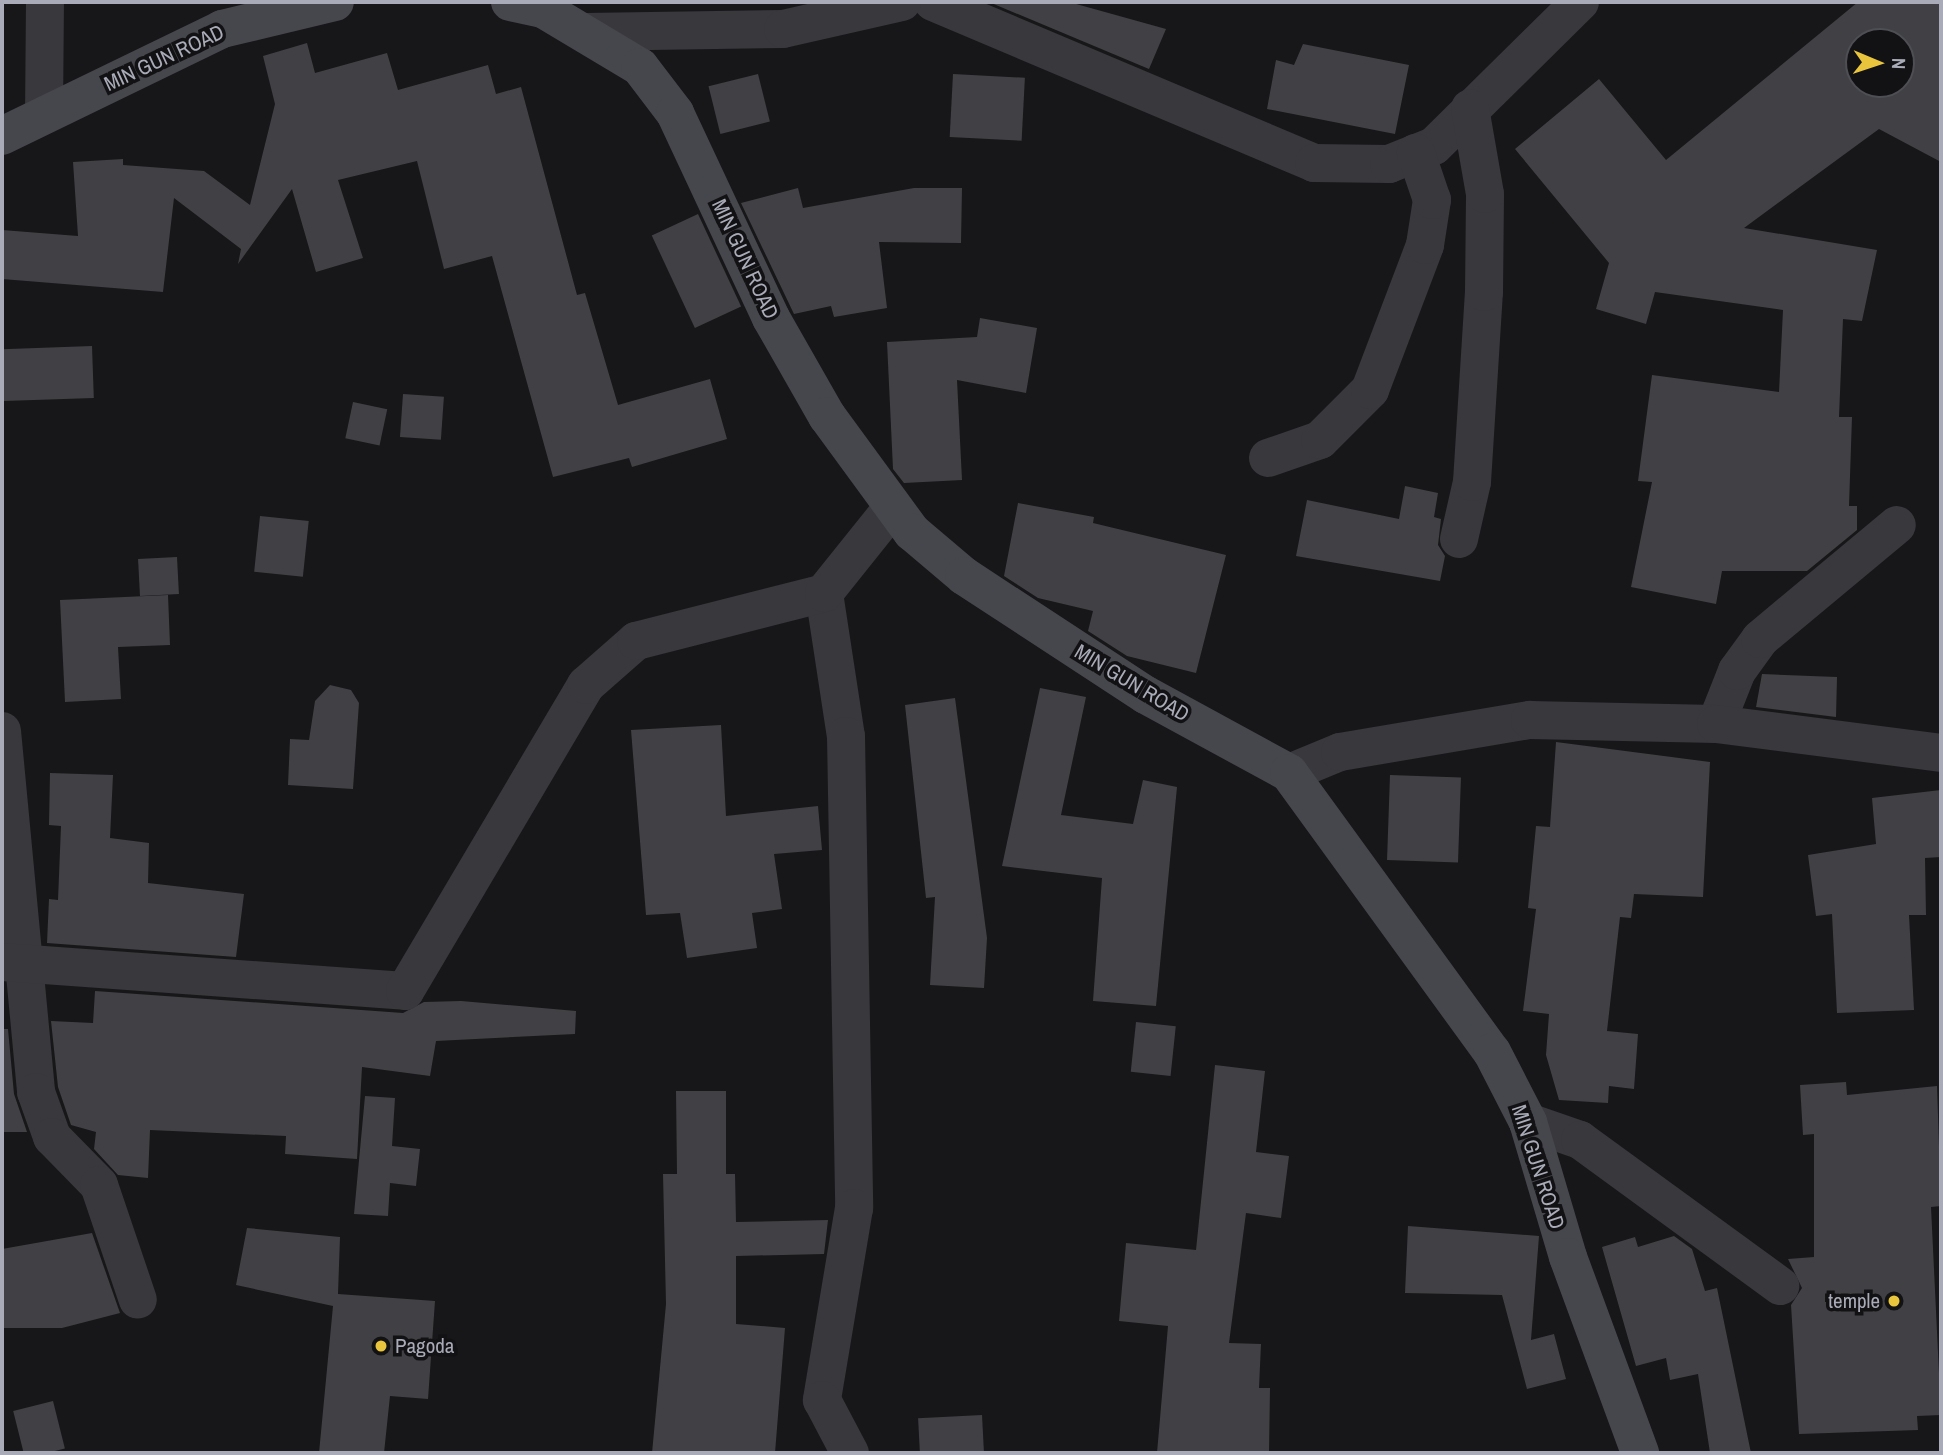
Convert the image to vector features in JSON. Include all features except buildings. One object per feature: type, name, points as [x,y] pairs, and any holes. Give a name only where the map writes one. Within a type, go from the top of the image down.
[{"type":"street","points":[[44,115],[46,2]]},
{"type":"street","name":"MIN GUN ROAD","points":[[2,135],[222,29],[335,2]]},
{"type":"street","name":"MIN GUN ROAD","points":[[510,2],[543,9],[640,67],[676,113],[771,318],[827,416],[892,508],[964,576],[1146,695],[1289,773],[1492,1052],[1528,1122],[1568,1257],[1640,1453]]},
{"type":"street","points":[[585,32],[783,29],[902,2]]},
{"type":"street","points":[[933,2],[1314,163],[1389,164],[1434,146],[1580,2]]},
{"type":"street","points":[[1459,539],[1472,482],[1484,292],[1485,194],[1470,108]]},
{"type":"street","points":[[1268,458],[1320,440],[1370,390],[1425,245],[1432,200],[1416,153]]},
{"type":"street","points":[[13,963],[405,991],[586,685],[636,641],[824,593],[892,508]]},
{"type":"street","points":[[1716,723],[1737,670],[1760,639],[1897,525]]},
{"type":"street","points":[[824,593],[846,736],[854,1208],[822,1400],[850,1453]]},
{"type":"street","points":[[1289,773],[1340,752],[1530,720],[1716,723],[1941,753]]},
{"type":"street","points":[[2,731],[13,963],[36,1092],[51,1137],[99,1185],[138,1300]]},
{"type":"street","points":[[1528,1122],[1580,1140],[1780,1286]]},
{"type":"place","name":"temple","points":[[1894,1301]]},
{"type":"place","name":"Pagoda","points":[[381,1346]]}]
